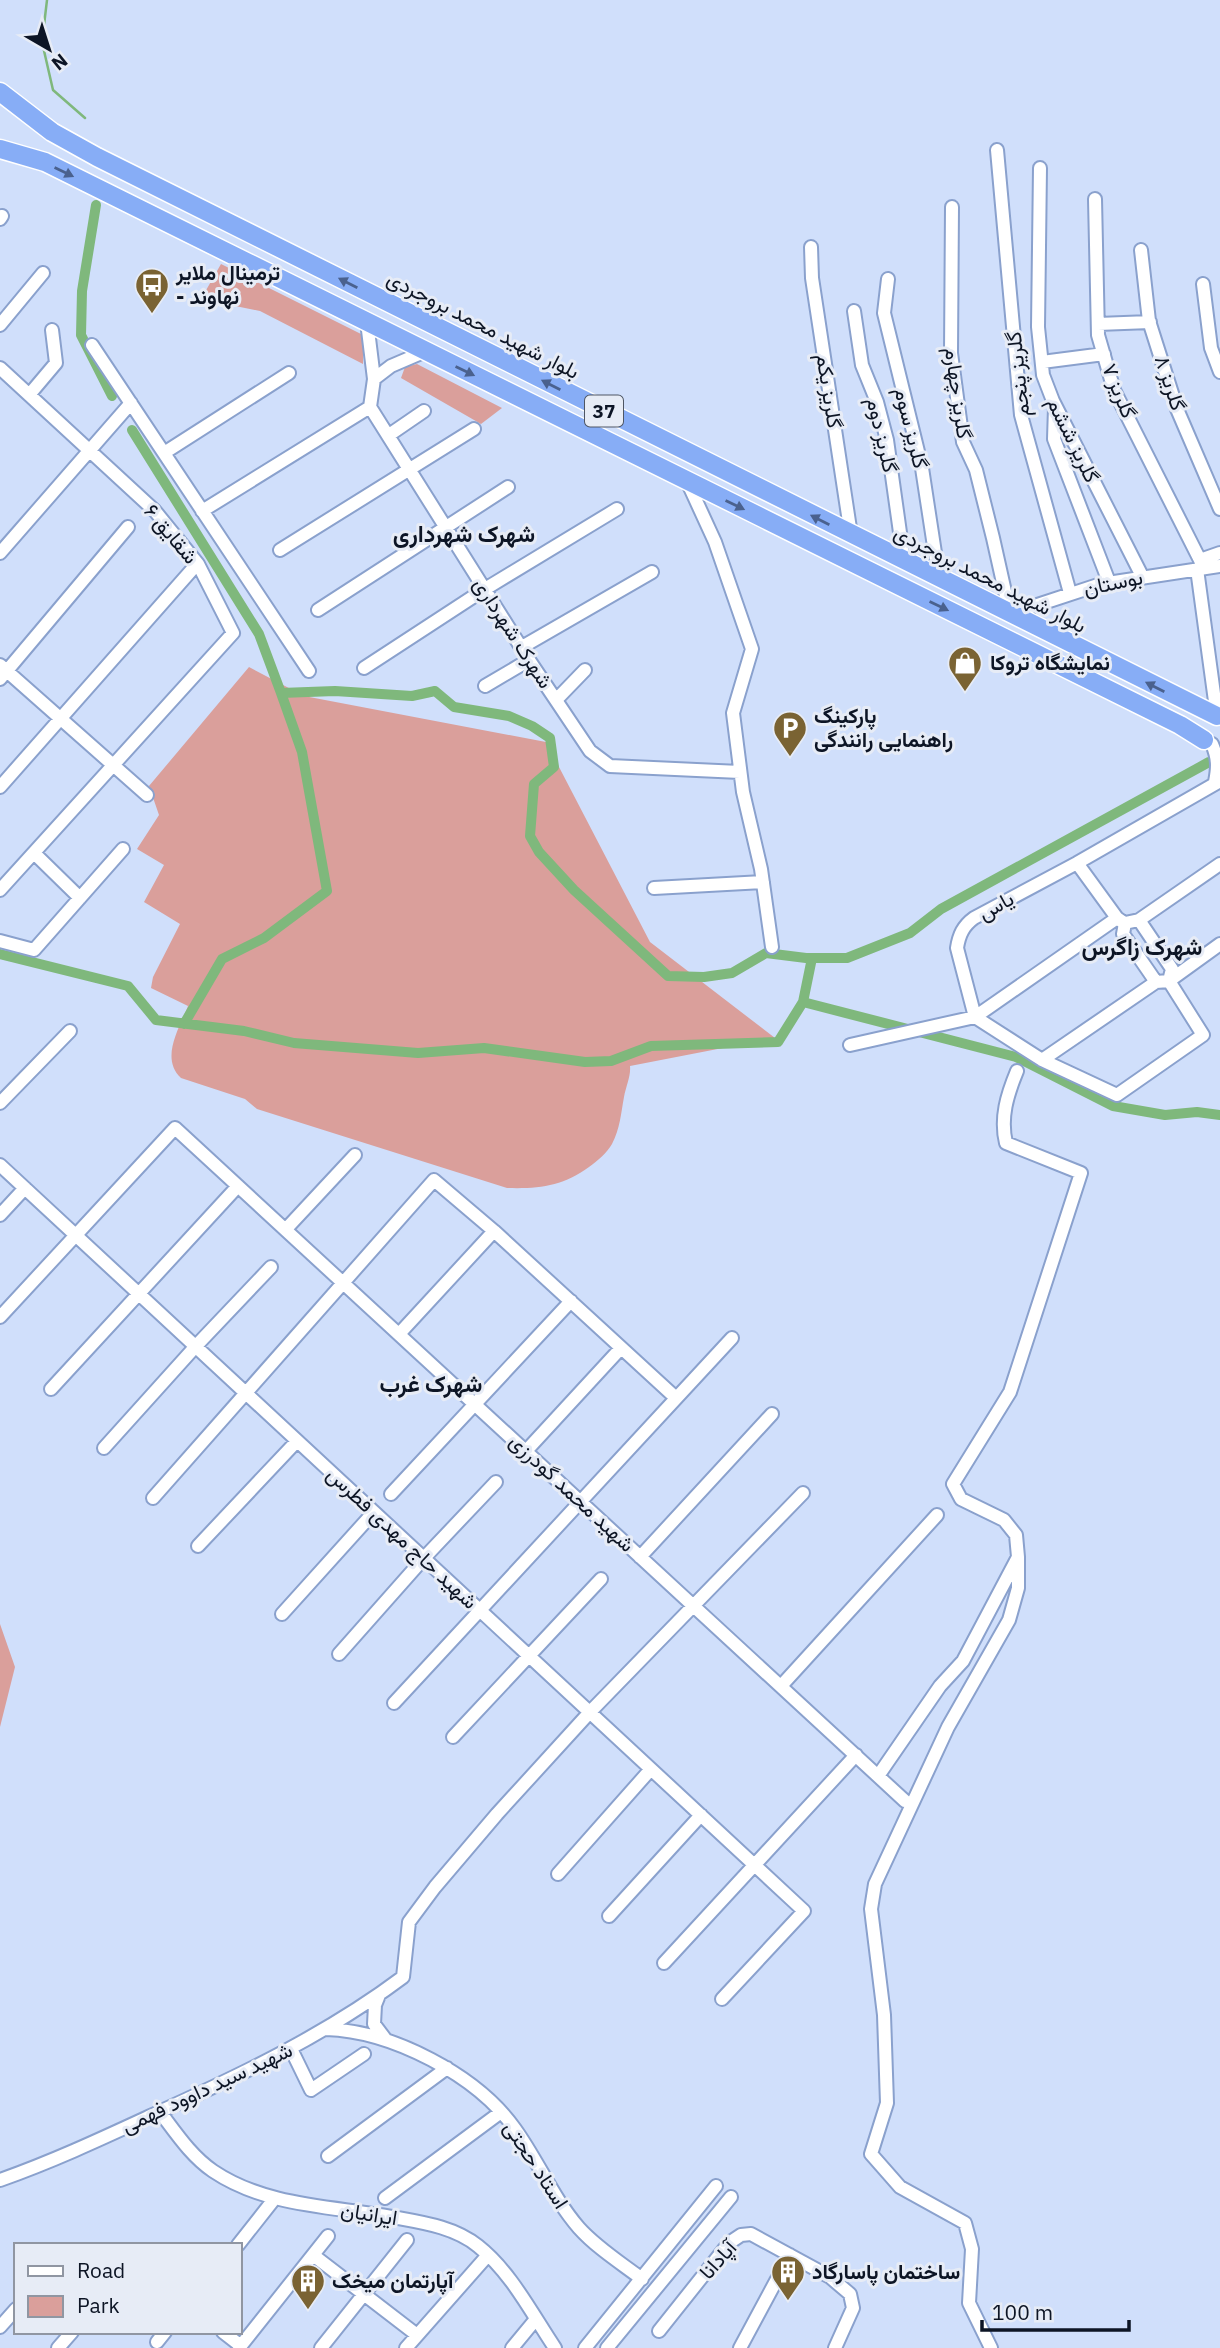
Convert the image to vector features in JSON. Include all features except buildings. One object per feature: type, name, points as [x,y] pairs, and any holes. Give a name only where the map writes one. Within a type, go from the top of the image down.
[{"type":"highway","name":"بلوار شهید محمد بروجردی","points":[[0,92],[42,125],[97,157],[1218,717]]},
{"type":"highway","name":"37","points":[[0,149],[45,162],[1181,725],[1212,745]]},
{"type":"highway","points":[[1212,745],[1205,727],[1210,720],[1218,717]]},
{"type":"street","name":"گلریز پنجم","points":[[997,150],[1021,415],[1070,593]]},
{"type":"street","name":"گلریز ششم","points":[[1040,168],[1038,327],[1043,375],[1055,405],[1142,576]]},
{"type":"street","name":"گلریز ۷","points":[[1095,199],[1098,335],[1114,390],[1200,566],[1218,717]]},
{"type":"street","name":"گلریز چهارم","points":[[951,207],[950,353],[963,442],[982,493],[1010,614]]},
{"type":"street","name":"گلریز یکم","points":[[811,247],[812,278],[851,535]]},
{"type":"street","name":"گلریز ۸","points":[[1141,250],[1150,322],[1177,409],[1220,509]]},
{"type":"street","points":[[0,325],[43,274]]},
{"type":"street","name":"گلریز سوم","points":[[888,279],[884,313],[922,468],[939,579]]},
{"type":"street","points":[[1203,284],[1210,348],[1220,372]]},
{"type":"street","name":"گلریز دوم","points":[[854,311],[862,365],[877,401],[887,440],[904,561]]},
{"type":"street","points":[[202,511],[370,407],[374,379],[367,322]]},
{"type":"street","points":[[1098,324],[1150,322]]},
{"type":"street","points":[[29,396],[56,363],[52,330]]},
{"type":"street","points":[[92,345],[309,671]]},
{"type":"street","points":[[374,379],[391,366],[426,351]]},
{"type":"street","points":[[1042,362],[1104,354]]},
{"type":"street","name":"شقایق ۶","points":[[0,368],[155,511],[197,564],[233,633],[113,765]]},
{"type":"street","points":[[164,453],[289,373]]},
{"type":"street","points":[[0,553],[131,403]]},
{"type":"street","points":[[1055,405],[1054,439],[1109,582]]},
{"type":"street","name":"شهرک شهرداری","points":[[370,407],[529,660],[590,751],[610,765],[740,772]]},
{"type":"street","points":[[389,435],[424,411]]},
{"type":"street","points":[[280,550],[474,429]]},
{"type":"street","points":[[687,481],[715,542],[752,649],[733,713],[740,772],[763,882],[772,947]]},
{"type":"street","points":[[318,610],[509,486]]},
{"type":"street","points":[[364,668],[485,589],[617,509]]},
{"type":"street","points":[[128,527],[2,672],[147,795]]},
{"type":"street","points":[[1200,566],[1220,553]]},
{"type":"street","points":[[0,787],[197,564]]},
{"type":"street","name":"بوستان","points":[[1010,614],[1109,582],[1200,566],[1220,566]]},
{"type":"street","points":[[522,647],[652,572]]},
{"type":"street","points":[[485,686],[529,660]]},
{"type":"street","points":[[556,700],[585,670]]},
{"type":"street","points":[[1212,745],[1217,755],[1217,782]]},
{"type":"street","points":[[0,890],[113,765]]},
{"type":"street","name":"یاس","points":[[975,1017],[957,948],[966,924],[1217,782]]},
{"type":"street","points":[[0,941],[34,950],[123,849]]},
{"type":"street","points":[[34,853],[80,898]]},
{"type":"street","points":[[975,1017],[1042,1060],[1117,1095],[1203,1035],[1163,981],[1123,934],[1121,921],[1077,863]]},
{"type":"street","points":[[850,1045],[975,1017],[1121,921],[1139,920],[1220,864]]},
{"type":"street","points":[[654,888],[763,882]]},
{"type":"street","points":[[1139,920],[1172,969],[1163,981]]},
{"type":"street","points":[[1042,1060],[1220,944]]},
{"type":"street","points":[[0,1103],[70,1031]]},
{"type":"street","points":[[991,2348],[969,2303],[972,2249],[965,2223],[901,2187],[871,2154],[887,2103],[884,2015],[871,1909],[875,1884],[948,1727],[1009,1619],[1018,1588],[1016,1535],[1004,1520],[961,1499],[953,1483],[1010,1392],[1080,1173],[1006,1143],[1002,1125],[1010,1088],[1017,1071]]},
{"type":"street","name":"شهید محمد گودرزی","points":[[75,1235],[175,1128],[905,1801]]},
{"type":"street","points":[[286,1229],[355,1155]]},
{"type":"street","name":"شهید حاج مهدی فطرس","points":[[0,1166],[804,1910],[722,1999]]},
{"type":"street","points":[[153,1498],[434,1180],[494,1231],[676,1398]]},
{"type":"street","points":[[51,1388],[238,1186]]},
{"type":"street","points":[[0,1215],[25,1188]]},
{"type":"street","points":[[399,1334],[494,1231]]},
{"type":"street","points":[[0,1317],[75,1235]]},
{"type":"street","points":[[104,1448],[271,1267]]},
{"type":"street","points":[[391,1494],[571,1301]]},
{"type":"street","points":[[394,1703],[732,1338]]},
{"type":"street","points":[[526,1451],[621,1348]]},
{"type":"street","points":[[640,1557],[772,1414]]},
{"type":"street","points":[[198,1546],[298,1441]]},
{"type":"street","points":[[339,1654],[496,1482]]},
{"type":"street","points":[[590,1712],[803,1493]]},
{"type":"street","points":[[282,1614],[373,1512]]},
{"type":"street","points":[[780,1686],[937,1514]]},
{"type":"street","points":[[878,1776],[933,1696],[963,1661],[1018,1557]]},
{"type":"street","points":[[453,1737],[601,1579]]},
{"type":"street","name":"شهید سید داوود فهمی","points":[[0,2180],[47,2163],[291,2049],[379,1995],[403,1976],[409,1922],[497,1814],[590,1712]]},
{"type":"street","points":[[664,1963],[856,1755]]},
{"type":"street","points":[[558,1874],[651,1769]]},
{"type":"street","points":[[609,1916],[701,1815]]},
{"type":"street","points":[[379,1995],[375,2005],[374,2024],[386,2040]]},
{"type":"street","name":"استاد حجتی","points":[[326,2029],[349,2030],[386,2040],[447,2068],[471,2085],[514,2127],[558,2201],[590,2240],[642,2279]]},
{"type":"street","points":[[291,2049],[311,2090],[363,2054]]},
{"type":"street","points":[[328,2156],[447,2068]]},
{"type":"street","name":"ایرانیان","points":[[160,2112],[185,2145],[212,2170],[247,2189],[275,2198],[424,2223],[453,2232],[477,2245],[498,2264],[555,2348]]},
{"type":"street","points":[[385,2198],[501,2112]]},
{"type":"street","points":[[585,2348],[716,2186]]},
{"type":"street","points":[[607,2348],[731,2197]]},
{"type":"street","points":[[239,2243],[275,2198]]},
{"type":"street","name":"آپادانا","points":[[659,2331],[729,2243],[741,2235],[751,2234],[830,2277],[850,2294],[853,2308],[835,2348]]},
{"type":"street","points":[[225,2334],[240,2347],[328,2236]]},
{"type":"street","points":[[321,2348],[407,2240]]},
{"type":"street","points":[[313,2255],[417,2335]]},
{"type":"street","points":[[407,2348],[488,2255]]},
{"type":"street","points":[[740,2348],[790,2255]]},
{"type":"street","points":[[0,2327],[14,2311]]},
{"type":"street","points":[[512,2348],[536,2319]]},
{"type":"street","points":[[58,2348],[70,2334]]},
{"type":"green space","points":[[221,264],[363,335],[363,364],[260,311],[201,299]]},
{"type":"green space","points":[[417,364],[502,408],[481,424],[401,378],[405,367]]},
{"type":"green space","points":[[249,667],[304,696],[546,742],[650,942],[775,1038],[630,1066],[619,1127],[607,1151],[589,1167],[570,1178],[530,1188],[507,1188],[257,1109],[245,1099],[181,1078],[172,1062],[172,1052],[176,1034],[188,1006],[151,988],[153,977],[180,924],[144,902],[164,865],[137,849],[159,815],[149,786]]},
{"type":"green space","points":[[0,1624],[15,1667],[0,1727]]},
{"type":"waterway","points":[[47,0],[42,42],[53,90],[85,118]]},
{"type":"waterway","points":[[96,205],[82,291],[81,335],[112,396]]},
{"type":"waterway","points":[[132,430],[259,634],[281,693],[335,691],[412,696],[435,691],[454,707],[509,716],[550,738],[554,767],[534,784],[530,836],[539,852],[574,890],[668,976],[704,977],[732,973],[766,953],[806,958],[847,958],[910,933],[941,909],[1209,762]]},
{"type":"waterway","points":[[184,1024],[222,959],[264,938],[327,891],[302,752],[281,693]]},
{"type":"waterway","points":[[0,954],[128,986],[156,1020],[244,1031],[294,1043],[418,1053],[484,1048],[585,1062],[611,1061],[651,1046],[778,1042],[803,1002],[1016,1057],[1113,1106],[1165,1115],[1197,1112],[1220,1115]]},
{"type":"waterway","points":[[803,1002],[812,958]]},
{"type":"place","name":"ترمینال ملایر - نهاوند","points":[[152,315]]},
{"type":"place","name":"نمایشگاه تروکا","points":[[965,693]]},
{"type":"place","name":"پارکینگ راهنمایی رانندگی","points":[[790,758]]},
{"type":"place","name":"ساختمان پاسارگاد","points":[[788,2302]]},
{"type":"place","name":"آپارتمان میخک","points":[[308,2311]]},
{"type":"district","name":"شهرک شهرداری","points":[[464,534]]},
{"type":"district","name":"شهرک زاگرس","points":[[1142,947]]},
{"type":"district","name":"شهرک غرب","points":[[431,1384]]}]
